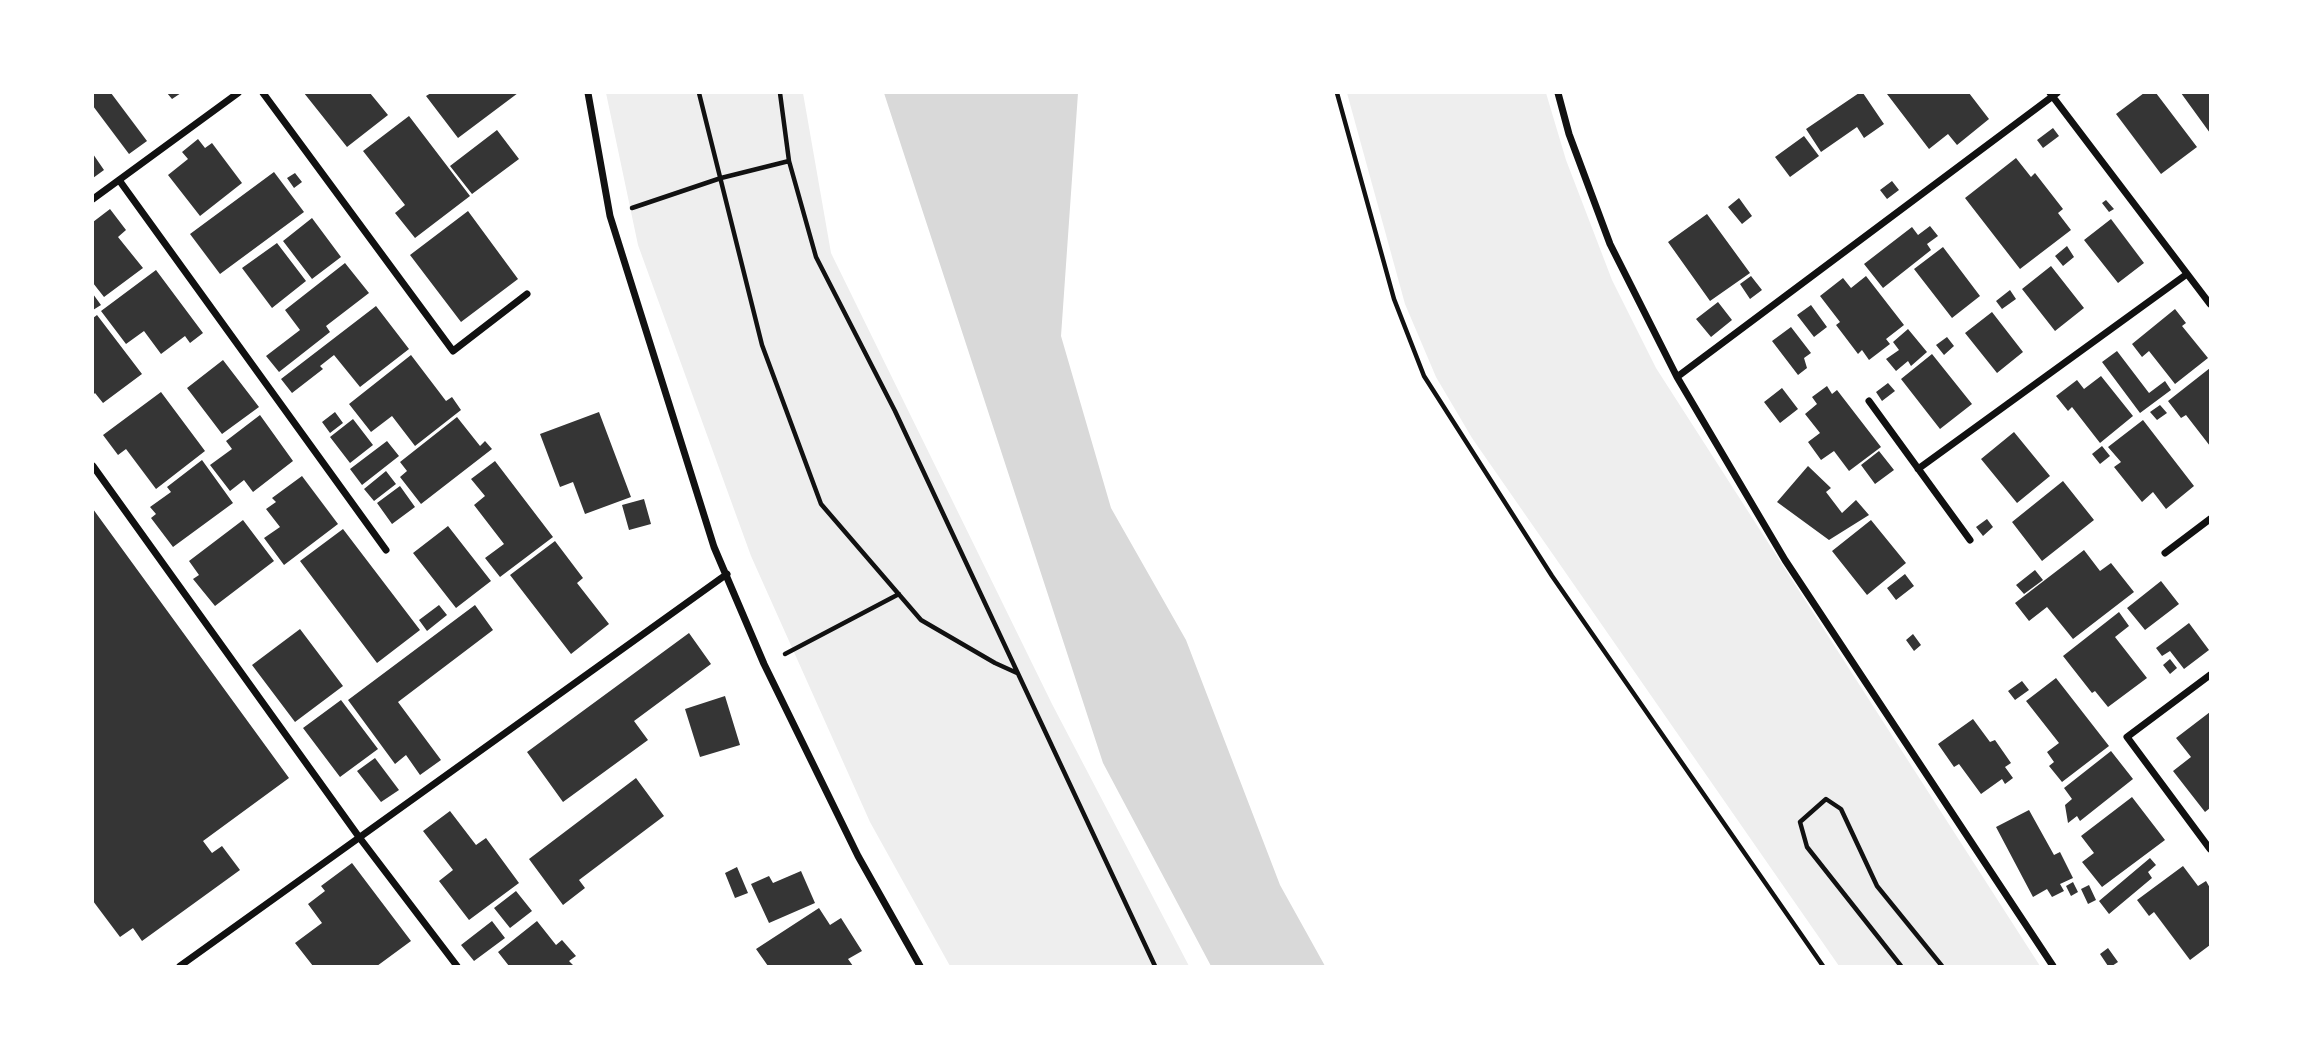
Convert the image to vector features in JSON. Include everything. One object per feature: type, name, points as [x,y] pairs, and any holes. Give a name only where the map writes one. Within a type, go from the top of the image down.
[{"type":"street","points":[[93,199],[238,93]]},
{"type":"street","points":[[263,93],[453,351],[527,295]]},
{"type":"street","points":[[587,93],[610,216],[714,547],[764,664],[858,856],[920,966]]},
{"type":"street","points":[[1558,93],[1569,134],[1610,244],[1677,377],[1785,560],[2053,966]]},
{"type":"street","points":[[1677,377],[2053,94],[2210,302]]},
{"type":"street","points":[[119,180],[387,550]]},
{"type":"street","points":[[1918,468],[2188,274]]},
{"type":"street","points":[[1869,401],[1970,540]]},
{"type":"street","points":[[93,466],[359,837],[457,966]]},
{"type":"street","points":[[2165,553],[2210,519]]},
{"type":"street","points":[[186,964],[727,574]]},
{"type":"street","points":[[2210,675],[2127,737],[2210,849]]},
{"type":"path","points":[[699,93],[762,345],[821,504],[921,620],[1018,674]]},
{"type":"path","points":[[780,93],[789,161],[816,257],[895,411],[1155,966]]},
{"type":"path","points":[[1337,93],[1394,299],[1424,376],[1552,576],[1822,966]]},
{"type":"path","points":[[610,216],[721,178],[789,161]]},
{"type":"path","points":[[764,664],[899,594]]},
{"type":"path","points":[[1901,966],[1807,846],[1800,822],[1826,799],[1841,810],[1877,886],[1942,966]]},
{"type":"shaded area","points":[[606,93],[803,93],[831,253],[1052,704],[1189,966],[950,966],[870,822],[751,556],[638,245]]},
{"type":"shaded area","points":[[884,93],[1078,93],[1061,336],[1111,508],[1186,640],[1280,885],[1325,966],[1211,966],[1103,763]]},
{"type":"shaded area","points":[[1347,93],[1546,93],[1566,160],[1612,280],[1656,368],[2040,966],[1839,966],[1472,438],[1436,377],[1405,304]]},
{"type":"building","points":[[93,93],[111,93],[147,141],[129,154],[93,106]]},
{"type":"building","points":[[167,93],[181,93],[172,99]]},
{"type":"building","points":[[304,93],[370,93],[388,115],[347,147]]},
{"type":"building","points":[[431,93],[518,93],[458,138],[426,96]]},
{"type":"building","points":[[1859,93],[1863,93],[1884,124],[1864,138],[1857,127],[1821,152],[1806,129]]},
{"type":"building","points":[[1969,93],[1989,119],[1957,145],[1948,134],[1929,149],[1887,94]]},
{"type":"building","points":[[2144,93],[2156,93],[2197,147],[2161,174],[2116,114]]},
{"type":"building","points":[[2181,93],[2210,93],[2210,133]]},
{"type":"building","points":[[409,116],[470,196],[415,238],[395,213],[405,205],[363,151]]},
{"type":"building","points":[[2053,128],[2059,136],[2043,148],[2037,140]]},
{"type":"building","points":[[497,130],[519,159],[472,194],[450,166]]},
{"type":"building","points":[[1804,136],[1819,156],[1790,177],[1775,157]]},
{"type":"building","points":[[198,139],[205,148],[212,143],[242,183],[200,216],[168,175],[188,159],[182,152]]},
{"type":"building","points":[[93,154],[104,170],[93,178]]},
{"type":"building","points":[[2016,158],[2031,177],[2035,173],[2063,209],[2058,213],[2071,230],[2020,269],[1965,198]]},
{"type":"building","points":[[274,172],[304,212],[220,274],[190,234]]},
{"type":"building","points":[[295,173],[302,182],[294,188],[287,178]]},
{"type":"building","points":[[1892,181],[1899,190],[1887,199],[1880,190]]},
{"type":"building","points":[[1739,198],[1752,216],[1742,224],[1728,207]]},
{"type":"building","points":[[2106,200],[2114,209],[2109,212],[2102,203]]},
{"type":"building","points":[[110,209],[126,230],[118,237],[143,268],[104,297],[93,283],[93,222]]},
{"type":"building","points":[[468,211],[518,279],[461,322],[410,255]]},
{"type":"building","points":[[1707,214],[1750,273],[1710,301],[1668,242]]},
{"type":"building","points":[[312,218],[341,257],[312,279],[283,241]]},
{"type":"building","points":[[2111,219],[2144,263],[2118,283],[2084,240]]},
{"type":"building","points":[[1930,226],[1938,236],[1927,244],[1931,250],[1883,288],[1864,264],[1912,227],[1918,235]]},
{"type":"building","points":[[277,243],[306,281],[272,308],[242,268]]},
{"type":"building","points":[[2067,246],[2074,257],[2063,266],[2055,256]]},
{"type":"building","points":[[1943,247],[1980,296],[1952,318],[1914,269]]},
{"type":"building","points":[[345,263],[369,293],[326,326],[330,332],[279,372],[266,356],[300,330],[285,310]]},
{"type":"building","points":[[2051,266],[2084,308],[2055,331],[2022,289]]},
{"type":"building","points":[[156,270],[203,333],[190,343],[185,336],[161,354],[144,331],[126,344],[101,311]]},
{"type":"building","points":[[1751,276],[1762,290],[1750,299],[1740,284]]},
{"type":"building","points":[[1866,276],[1904,325],[1886,339],[1890,344],[1869,360],[1862,350],[1858,354],[1836,325],[1840,322],[1820,296],[1843,278],[1851,288]]},
{"type":"building","points":[[2010,290],[2016,299],[2002,309],[1996,301]]},
{"type":"building","points":[[93,294],[101,305],[93,310]]},
{"type":"building","points":[[1718,302],[1732,320],[1711,337],[1696,319]]},
{"type":"building","points":[[1811,305],[1827,327],[1814,337],[1797,315]]},
{"type":"building","points":[[376,306],[409,349],[360,387],[334,355],[320,366],[323,369],[292,393],[281,379]]},
{"type":"building","points":[[2175,309],[2186,323],[2182,326],[2208,358],[2175,384],[2149,351],[2142,357],[2132,344]]},
{"type":"building","points":[[1992,312],[2023,352],[1997,373],[1965,333]]},
{"type":"building","points":[[97,315],[142,374],[103,403],[95,393],[93,395],[93,318]]},
{"type":"building","points":[[1791,327],[1811,353],[1804,358],[1807,368],[1798,375],[1772,341]]},
{"type":"building","points":[[1908,329],[1927,352],[1911,366],[1908,361],[1896,371],[1886,359],[1899,350],[1893,342]]},
{"type":"building","points":[[1947,337],[1954,346],[1944,355],[1936,345]]},
{"type":"building","points":[[2117,351],[2149,393],[2165,381],[2171,390],[2140,413],[2102,362]]},
{"type":"building","points":[[1932,354],[1972,404],[1940,429],[1901,379]]},
{"type":"building","points":[[411,355],[446,401],[452,397],[461,410],[415,446],[392,416],[371,432],[349,404]]},
{"type":"building","points":[[223,360],[259,407],[222,434],[187,388]]},
{"type":"building","points":[[2210,368],[2210,446],[2186,415],[2181,418],[2168,401]]},
{"type":"building","points":[[2101,376],[2133,416],[2100,443],[2072,407],[2068,411],[2056,396],[2077,380],[2084,389]]},
{"type":"building","points":[[1888,383],[1895,391],[1882,401],[1876,392]]},
{"type":"building","points":[[1827,386],[1832,394],[1837,390],[1881,447],[1849,471],[1834,451],[1821,460],[1808,442],[1820,433],[1805,414],[1817,404],[1812,397]]},
{"type":"building","points":[[1782,388],[1798,409],[1780,423],[1764,402]]},
{"type":"building","points":[[161,392],[205,451],[156,489],[126,449],[118,455],[103,435]]},
{"type":"building","points":[[2160,405],[2167,413],[2157,420],[2150,412]]},
{"type":"building","points":[[335,412],[343,423],[330,433],[322,422]]},
{"type":"building","points":[[599,412],[631,497],[585,514],[573,482],[560,487],[540,434]]},
{"type":"building","points":[[260,415],[293,461],[253,492],[244,480],[230,491],[210,465],[232,449],[226,441]]},
{"type":"building","points":[[457,417],[480,446],[485,441],[492,449],[421,504],[400,477],[407,471],[400,462]]},
{"type":"building","points":[[353,419],[373,445],[350,463],[330,437]]},
{"type":"building","points":[[2143,420],[2194,486],[2166,509],[2153,492],[2142,502],[2114,467],[2121,462],[2108,447]]},
{"type":"building","points":[[2014,432],[2050,476],[2017,503],[1981,459]]},
{"type":"building","points":[[387,441],[399,456],[362,485],[350,469]]},
{"type":"building","points":[[2102,446],[2110,456],[2100,464],[2092,454]]},
{"type":"building","points":[[1879,451],[1894,470],[1875,484],[1861,465]]},
{"type":"building","points":[[202,460],[233,503],[173,547],[151,518],[156,514],[150,507],[171,492],[167,487]]},
{"type":"building","points":[[495,461],[553,537],[500,577],[485,558],[504,544],[474,505],[485,496],[471,479]]},
{"type":"building","points":[[1808,466],[1831,488],[1826,492],[1842,513],[1856,500],[1869,515],[1829,540],[1777,502]]},
{"type":"building","points":[[386,471],[396,484],[374,501],[364,489]]},
{"type":"building","points":[[302,476],[338,524],[284,565],[264,538],[280,527],[266,509],[276,502],[272,498]]},
{"type":"building","points":[[2063,481],[2094,520],[2042,561],[2012,522]]},
{"type":"building","points":[[400,486],[415,507],[392,524],[377,503]]},
{"type":"building","points":[[644,499],[651,524],[629,530],[622,505]]},
{"type":"building","points":[[93,509],[289,778],[203,841],[212,853],[222,846],[240,870],[142,941],[133,928],[120,937],[93,901]]},
{"type":"building","points":[[1987,519],[1993,527],[1983,536],[1976,527]]},
{"type":"building","points":[[243,520],[274,561],[215,606],[193,579],[199,575],[189,561]]},
{"type":"building","points":[[1871,520],[1906,563],[1867,595],[1832,551]]},
{"type":"building","points":[[448,526],[491,581],[456,608],[413,553]]},
{"type":"building","points":[[343,529],[420,630],[377,663],[300,561]]},
{"type":"building","points":[[555,541],[583,578],[577,583],[609,624],[571,654],[510,575]]},
{"type":"building","points":[[2084,550],[2100,571],[2111,563],[2134,592],[2073,639],[2047,607],[2029,621],[2015,603]]},
{"type":"building","points":[[2035,570],[2043,580],[2024,594],[2016,585]]},
{"type":"building","points":[[1905,574],[1914,586],[1896,600],[1887,588]]},
{"type":"building","points":[[2161,581],[2179,604],[2145,630],[2127,608]]},
{"type":"building","points":[[439,605],[447,615],[427,631],[419,620]]},
{"type":"building","points":[[475,605],[493,630],[398,702],[441,760],[420,775],[406,755],[395,764],[348,700]]},
{"type":"building","points":[[2119,612],[2129,626],[2115,637],[2147,678],[2108,707],[2095,691],[2092,693],[2063,656]]},
{"type":"building","points":[[2189,623],[2209,650],[2184,669],[2170,651],[2162,656],[2156,648]]},
{"type":"building","points":[[300,629],[343,686],[295,722],[252,665]]},
{"type":"building","points":[[689,633],[711,664],[634,721],[648,740],[563,802],[527,752]]},
{"type":"building","points":[[1913,634],[1921,645],[1914,651],[1906,640]]},
{"type":"building","points":[[2170,659],[2177,668],[2170,674],[2163,665]]},
{"type":"building","points":[[2056,678],[2109,746],[2062,782],[2049,766],[2054,762],[2047,752],[2059,743],[2026,701]]},
{"type":"building","points":[[2022,681],[2029,690],[2015,700],[2008,691]]},
{"type":"building","points":[[725,696],[740,745],[700,757],[685,709]]},
{"type":"building","points":[[341,700],[378,749],[340,777],[303,728]]},
{"type":"building","points":[[2210,712],[2210,808],[2205,812],[2173,771],[2191,757],[2176,738]]},
{"type":"building","points":[[1973,719],[1990,742],[1995,740],[2011,763],[2005,767],[2013,778],[2005,784],[2002,779],[1981,794],[1959,764],[1954,767],[1938,744]]},
{"type":"building","points":[[2111,751],[2133,779],[2080,821],[2077,816],[2068,823],[2065,805],[2072,799],[2064,788]]},
{"type":"building","points":[[375,758],[399,790],[381,802],[357,771]]},
{"type":"building","points":[[636,778],[664,816],[579,880],[585,888],[563,905],[529,859]]},
{"type":"building","points":[[2132,797],[2165,840],[2102,887],[2082,862],[2094,853],[2081,836]]},
{"type":"building","points":[[2029,810],[2054,855],[2060,852],[2073,878],[2060,884],[2064,891],[2052,897],[2047,889],[2033,897],[1996,827]]},
{"type":"building","points":[[450,811],[476,845],[486,838],[519,883],[469,920],[439,881],[453,870],[423,831]]},
{"type":"building","points":[[2150,858],[2156,865],[2148,872],[2152,878],[2109,914],[2099,901]]},
{"type":"building","points":[[352,863],[411,941],[377,966],[313,966],[295,943],[322,923],[308,904],[325,891],[321,886]]},
{"type":"building","points":[[2183,866],[2198,886],[2206,881],[2210,888],[2210,945],[2190,960],[2154,912],[2149,916],[2137,900]]},
{"type":"building","points":[[737,867],[748,893],[735,898],[725,873]]},
{"type":"building","points":[[801,871],[815,903],[769,923],[751,884],[769,876],[773,883]]},
{"type":"building","points":[[2073,882],[2078,892],[2071,896],[2066,886]]},
{"type":"building","points":[[2089,885],[2096,900],[2088,904],[2081,889]]},
{"type":"building","points":[[516,891],[532,911],[510,928],[494,908]]},
{"type":"building","points":[[819,908],[830,925],[841,918],[862,951],[848,959],[853,966],[768,966],[756,949]]},
{"type":"building","points":[[492,921],[505,938],[474,961],[461,945]]},
{"type":"building","points":[[537,921],[556,945],[562,940],[576,956],[569,961],[574,966],[509,966],[498,952]]},
{"type":"building","points":[[2108,948],[2118,962],[2112,966],[2108,966],[2100,954]]}]
